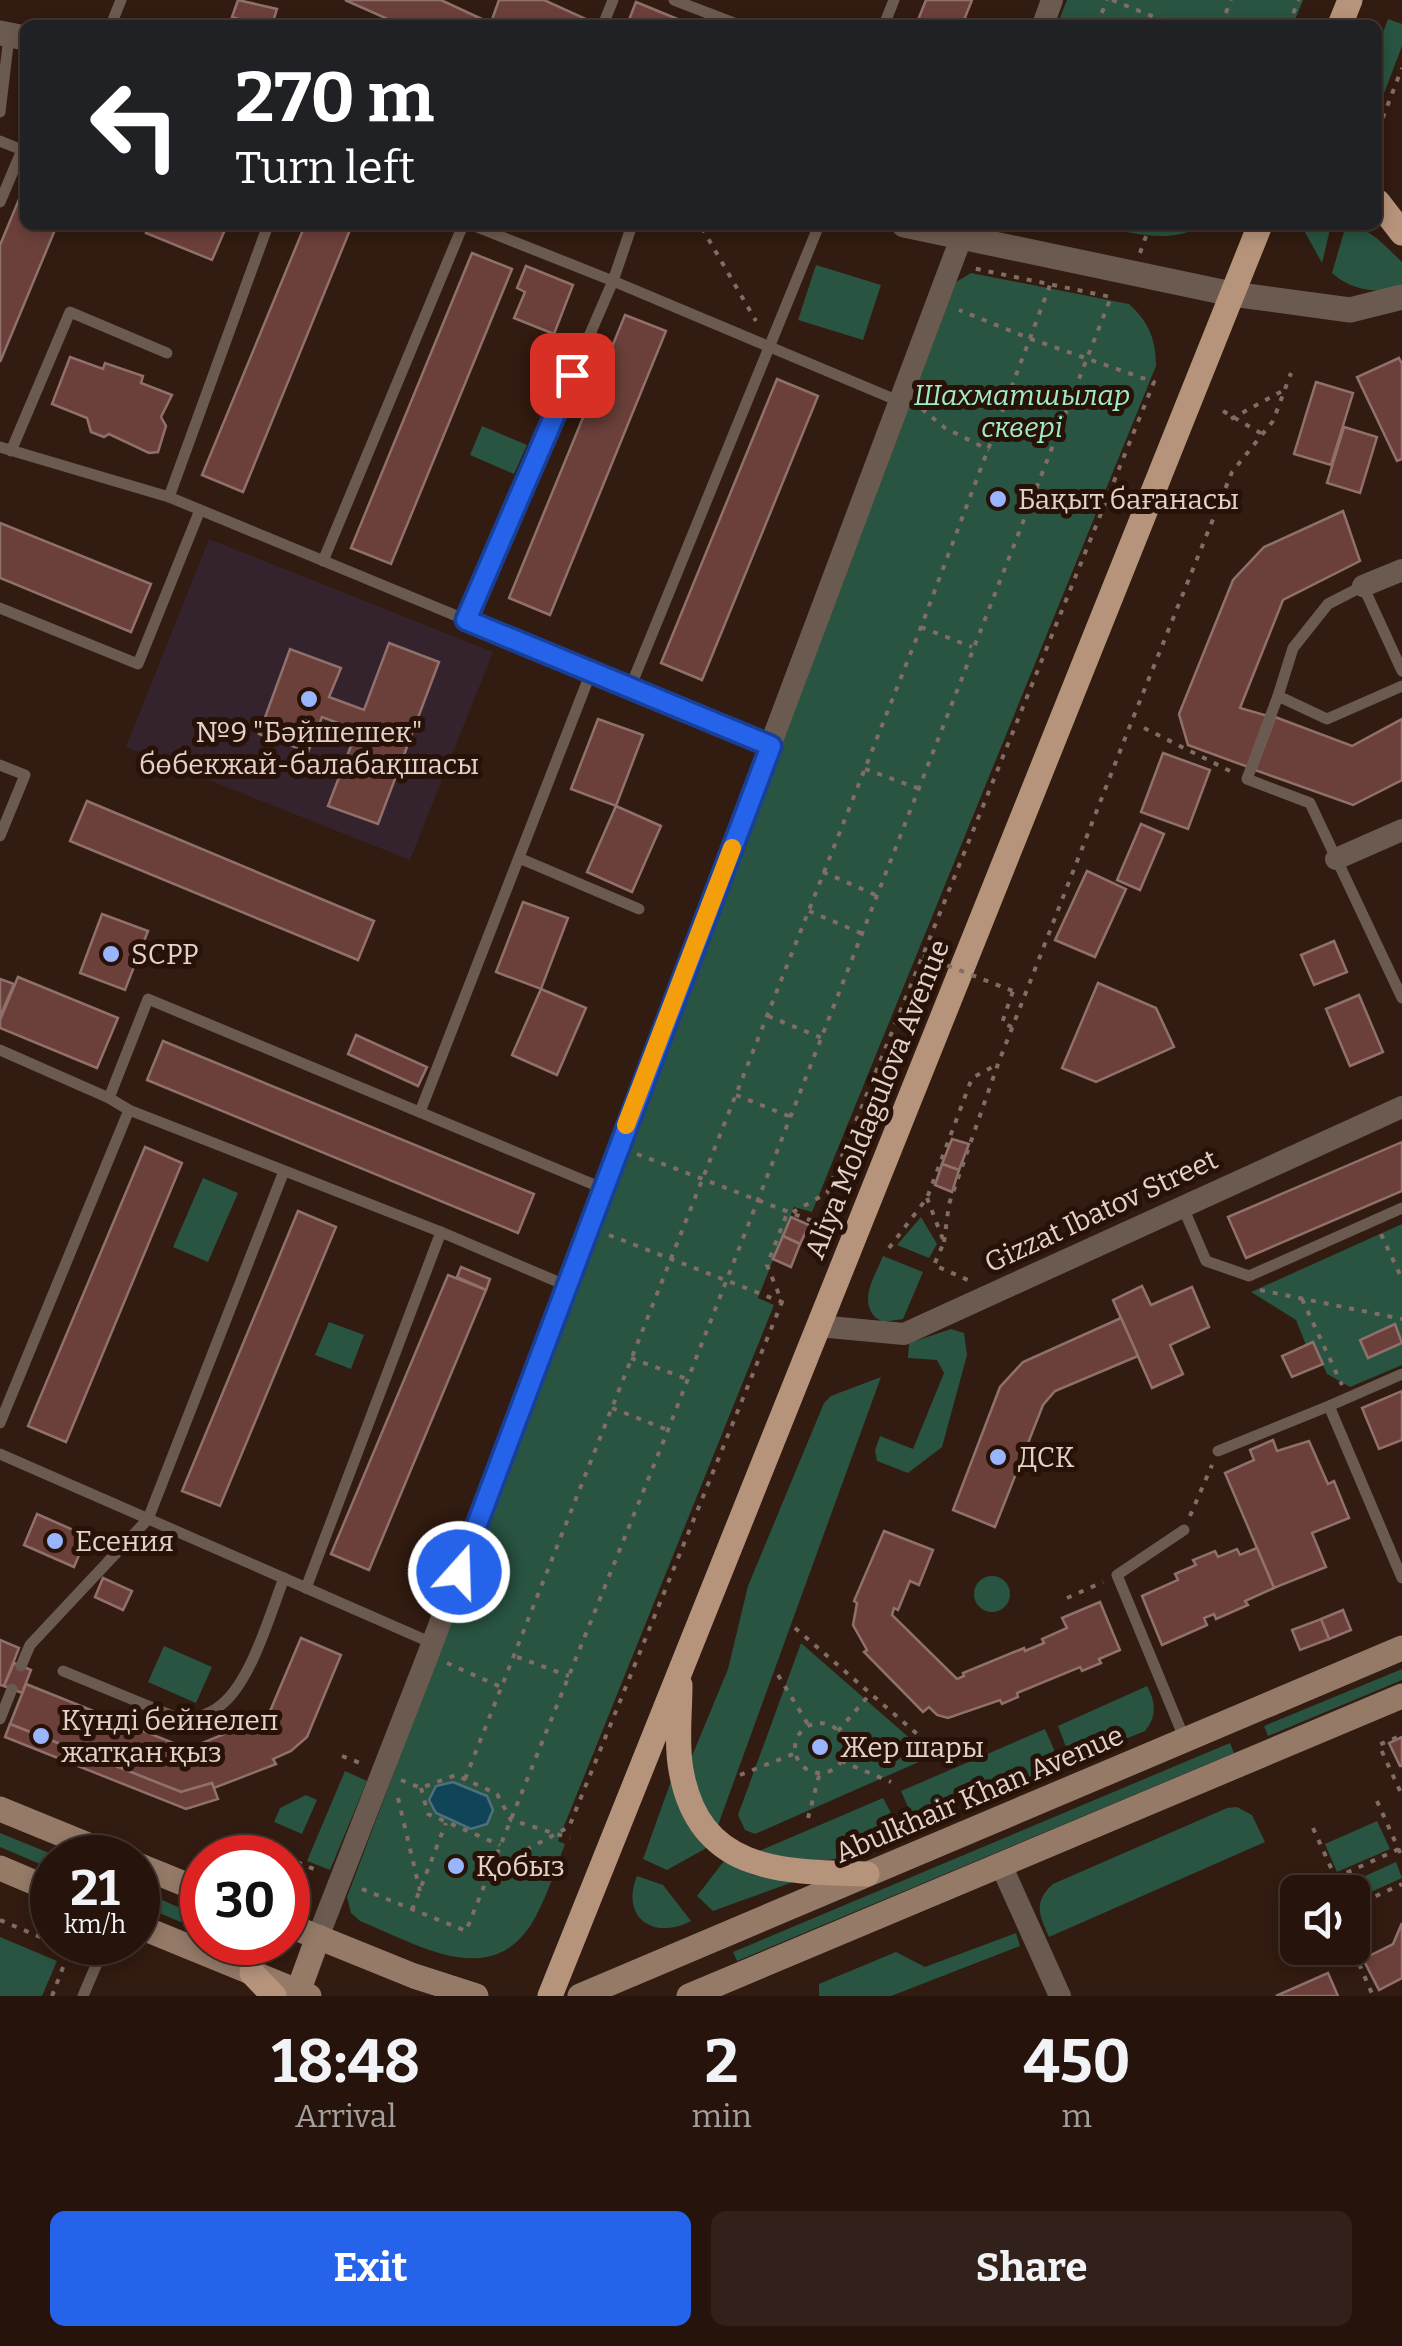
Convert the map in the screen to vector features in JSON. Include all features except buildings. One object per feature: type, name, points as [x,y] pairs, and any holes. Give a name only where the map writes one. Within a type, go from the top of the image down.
[{"type":"main road","points":[[1382,207],[1402,233]]},
{"type":"main road","name":"Aliya Moldagulova Avenue","points":[[550,1996],[1258,230]]},
{"type":"main road","name":"Abulkhair Khan Avenue","points":[[580,1996],[1402,1648]]},
{"type":"main road","points":[[681,1666],[680,1768],[688,1799],[717,1845],[748,1862],[768,1867],[867,1874]]},
{"type":"main road","points":[[689,1996],[1402,1696]]},
{"type":"main road","points":[[1231,1720],[1246,1762]]},
{"type":"main road","points":[[0,1809],[64,1835]]},
{"type":"main road","points":[[0,1868],[30,1881]]},
{"type":"main road","points":[[310,1934],[476,1996]]},
{"type":"main road","points":[[160,1935],[294,1995],[318,1937]]},
{"type":"street","points":[[318,1937],[387,1774],[565,1285],[963,231],[1232,294],[1350,310],[1402,297]]},
{"type":"street","points":[[1363,586],[1402,570]]},
{"type":"street","points":[[1336,859],[1402,830]]},
{"type":"street","name":"Gizzat Ibatov Street","points":[[818,1326],[904,1334],[1402,1107]]},
{"type":"street","points":[[1001,1865],[1060,1996]]},
{"type":"lane","points":[[674,0],[700,5],[730,20]]},
{"type":"lane","points":[[0,112],[11,35]]},
{"type":"lane","points":[[0,202],[20,155]]},
{"type":"lane","points":[[169,497],[266,230]]},
{"type":"lane","points":[[323,560],[461,230]]},
{"type":"lane","points":[[485,230],[902,397]]},
{"type":"lane","points":[[466,620],[613,280],[630,230]]},
{"type":"lane","points":[[630,688],[816,230]]},
{"type":"lane","points":[[167,354],[70,312],[6,449],[169,497],[771,746]]},
{"type":"lane","points":[[0,608],[138,664],[200,510]]},
{"type":"lane","points":[[1402,671],[1363,586],[1328,604],[1293,648],[1247,779],[1310,803],[1402,998]]},
{"type":"lane","points":[[420,1112],[591,672]]},
{"type":"lane","points":[[1278,696],[1327,719],[1402,686]]},
{"type":"lane","points":[[0,765],[24,775],[0,836]]},
{"type":"lane","points":[[519,858],[640,910]]},
{"type":"lane","points":[[109,1098],[148,999],[602,1188]]},
{"type":"lane","points":[[0,1050],[129,1110],[565,1285]]},
{"type":"lane","points":[[0,1423],[129,1110]]},
{"type":"lane","points":[[22,1666],[30,1645],[148,1519],[284,1171]]},
{"type":"lane","points":[[1182,1205],[1206,1262],[1249,1276],[1402,1208]]},
{"type":"lane","points":[[306,1588],[441,1232]]},
{"type":"lane","points":[[1218,1451],[1402,1374]]},
{"type":"lane","points":[[1329,1406],[1402,1578]]},
{"type":"lane","points":[[0,1454],[284,1578],[430,1649]]},
{"type":"lane","points":[[1184,1530],[1117,1575],[1186,1740]]},
{"type":"lane","points":[[62,1671],[185,1721],[204,1716],[222,1705],[244,1676],[284,1578]]},
{"type":"lane","points":[[0,1719],[12,1690]]},
{"type":"lane","points":[[83,1996],[96,1965]]},
{"type":"path","points":[[1110,0],[1161,20]]},
{"type":"path","points":[[1382,120],[1402,68]]},
{"type":"path","points":[[703,230],[771,346]]},
{"type":"path","points":[[310,1867],[466,1931],[668,1430],[1111,297],[951,264]]},
{"type":"path","points":[[465,1779],[921,627],[1050,285]]},
{"type":"path","points":[[491,1868],[569,1827],[782,1302],[767,1265],[786,1216],[827,1193],[1154,382],[1031,340],[938,300]]},
{"type":"path","points":[[996,1293],[934,1265],[944,1242],[949,1204],[1012,1027],[1232,472],[1273,421],[1291,373]]},
{"type":"path","points":[[1231,419],[1285,390]]},
{"type":"path","points":[[902,397],[945,428],[988,450]]},
{"type":"path","points":[[1223,412],[1262,434]]},
{"type":"path","points":[[921,627],[974,648]]},
{"type":"path","points":[[1144,728],[1247,779]]},
{"type":"path","points":[[864,768],[920,789]]},
{"type":"path","points":[[823,872],[878,896]]},
{"type":"path","points":[[808,911],[863,934]]},
{"type":"path","points":[[908,987],[923,956],[1013,991],[1002,1023],[1012,1027]]},
{"type":"path","points":[[768,1016],[822,1038]]},
{"type":"path","points":[[889,1248],[927,1198],[972,1078],[998,1064]]},
{"type":"path","points":[[736,1095],[791,1117]]},
{"type":"path","points":[[618,1146],[815,1222]]},
{"type":"path","points":[[927,1198],[944,1242]]},
{"type":"path","points":[[1375,1220],[1402,1279]]},
{"type":"path","points":[[598,1231],[782,1302]]},
{"type":"path","points":[[1257,1289],[1402,1319]]},
{"type":"path","points":[[1302,1299],[1348,1398]]},
{"type":"path","points":[[631,1358],[688,1379]]},
{"type":"path","points":[[612,1408],[668,1430]]},
{"type":"path","points":[[1184,1530],[1218,1451]]},
{"type":"path","points":[[1066,1598],[1117,1575]]},
{"type":"path","points":[[796,1628],[946,1758]]},
{"type":"path","points":[[430,1649],[502,1688]]},
{"type":"path","points":[[516,1656],[569,1676]]},
{"type":"path","points":[[778,1675],[809,1726]]},
{"type":"path","points":[[838,1731],[871,1694]]},
{"type":"path","points":[[824,1723],[838,1731],[845,1745],[836,1767],[820,1772],[804,1767],[796,1753],[798,1737],[809,1726],[824,1723]]},
{"type":"path","points":[[1400,1792],[1379,1745],[1402,1735]]},
{"type":"path","points":[[740,1774],[796,1753]]},
{"type":"path","points":[[342,1756],[421,1788],[456,1775],[497,1794],[511,1820],[570,1838]]},
{"type":"path","points":[[841,1761],[891,1782]]},
{"type":"path","points":[[808,1818],[820,1772]]},
{"type":"path","points":[[387,1774],[420,1891]]},
{"type":"path","points":[[421,1788],[428,1814],[500,1845]]},
{"type":"path","points":[[1377,1801],[1402,1857]]},
{"type":"path","points":[[412,1910],[446,1823]]},
{"type":"path","points":[[1313,1828],[1335,1875]]},
{"type":"path","points":[[1343,1875],[1399,1849]]},
{"type":"path","points":[[1370,1899],[1402,1884]]},
{"type":"path","points":[[0,1920],[30,1932]]},
{"type":"path","points":[[52,1996],[64,1965]]},
{"type":"path","points":[[1360,1965],[1373,1996]]},
{"type":"shaded area","name":"№9 \"Бәйшешек\" бөбекжай-балабақшасы","points":[[209,539],[493,652],[410,860],[126,747]]},
{"type":"green space","points":[[1067,0],[1303,0],[1295,20],[1059,20]]},
{"type":"green space","points":[[1388,19],[1402,24],[1402,46],[1382,98],[1382,35]]},
{"type":"green space","points":[[1118,230],[1191,230],[1163,236]]},
{"type":"green space","points":[[1304,230],[1330,230],[1322,263]]},
{"type":"green space","points":[[1345,230],[1361,230],[1402,262],[1402,289],[1365,289],[1332,273]]},
{"type":"green space","points":[[816,265],[881,285],[863,340],[798,320]]},
{"type":"green space","name":"Шахматшылар сквері","points":[[971,273],[1129,304],[1150,332],[1156,366],[812,1212],[794,1207],[758,1298],[774,1305],[558,1841],[565,1844],[536,1916],[519,1940],[499,1953],[478,1958],[431,1951],[360,1921],[351,1913],[347,1897],[956,282]]},
{"type":"green space","points":[[482,426],[527,445],[514,474],[470,455]]},
{"type":"green space","points":[[203,1178],[238,1193],[208,1262],[173,1247]]},
{"type":"green space","points":[[921,1217],[937,1244],[929,1258],[897,1245]]},
{"type":"green space","points":[[1402,1224],[1402,1365],[1350,1387],[1327,1374],[1313,1343],[1306,1345],[1296,1320],[1251,1292]]},
{"type":"green space","points":[[883,1256],[923,1272],[903,1319],[883,1322],[868,1304]]},
{"type":"green space","points":[[329,1322],[364,1335],[351,1369],[315,1355]]},
{"type":"green space","points":[[951,1329],[964,1333],[967,1355],[942,1447],[908,1473],[877,1461],[875,1450],[880,1436],[913,1449],[944,1373],[937,1360],[908,1358],[909,1343]]},
{"type":"green space","points":[[881,1377],[717,1828],[709,1821],[691,1773],[692,1756],[728,1669],[748,1586],[824,1403],[831,1396]]},
{"type":"green space","points":[[992,1576],[1005,1581],[1010,1594],[1005,1607],[992,1612],[979,1607],[974,1594],[979,1581]]},
{"type":"green space","points":[[801,1643],[921,1748],[921,1761],[755,1834],[745,1830],[738,1815]]},
{"type":"green space","points":[[164,1646],[212,1667],[196,1703],[148,1682]]},
{"type":"green space","points":[[1402,1669],[1402,1680],[1268,1736],[1264,1726]]},
{"type":"green space","points":[[1147,1686],[1154,1709],[1145,1731],[1108,1746],[1096,1734],[1066,1747],[1058,1726]]},
{"type":"green space","points":[[1045,1729],[1055,1752],[1049,1754],[1048,1771],[992,1793],[978,1785],[911,1814],[901,1791]]},
{"type":"green space","points":[[1230,1743],[1234,1753],[737,1961],[733,1952]]},
{"type":"green space","points":[[345,1771],[367,1781],[330,1870],[310,1862]]},
{"type":"green space","points":[[674,1773],[710,1846],[667,1870],[643,1859]]},
{"type":"green space","points":[[306,1795],[317,1800],[302,1834],[274,1822],[280,1808]]},
{"type":"green space","points":[[883,1798],[895,1820],[869,1832],[868,1847],[854,1854],[811,1861],[752,1854]]},
{"type":"green space","points":[[1237,1807],[1252,1815],[1265,1842],[1049,1937],[1040,1903],[1053,1884]]},
{"type":"green space","points":[[1377,1821],[1390,1849],[1337,1872],[1325,1844]]},
{"type":"green space","points":[[0,1833],[30,1845],[30,1860],[0,1847]]},
{"type":"green space","points":[[724,1861],[753,1875],[801,1879],[713,1911],[697,1896]]},
{"type":"green space","points":[[1396,1862],[1402,1878],[1370,1892],[1367,1875]]},
{"type":"green space","points":[[637,1876],[663,1885],[691,1921],[664,1928],[643,1921],[633,1903]]},
{"type":"green space","points":[[160,1899],[180,1908],[180,1922],[160,1913]]},
{"type":"green space","points":[[1016,1933],[1020,1946],[891,1996],[819,1996],[819,1984],[896,1952],[925,1967]]},
{"type":"green space","points":[[0,1937],[30,1950],[30,1965],[55,1965],[42,1996],[0,1996]]},
{"type":"water","points":[[453,1782],[487,1796],[493,1810],[487,1824],[471,1829],[436,1813],[429,1800],[436,1786]]},
{"type":"slow traffic","points":[[626,1125],[732,848]]},
{"type":"place","name":"Бақыт бағанасы","points":[[998,499]]},
{"type":"place","name":"№9 \"Бәйшешек\" бөбекжай-балабақшасы","points":[[309,699]]},
{"type":"place","name":"SCPP","points":[[111,954]]},
{"type":"place","name":"ДСК","points":[[998,1457]]},
{"type":"place","name":"Есения","points":[[55,1541]]},
{"type":"place","name":"Күнді бейнелеп жатқан қыз","points":[[41,1736]]},
{"type":"place","name":"Жер шары","points":[[820,1747]]},
{"type":"place","name":"Қобыз","points":[[456,1866]]},
{"type":"route","points":[[459,1572],[771,746],[466,620],[572,375]]}]
